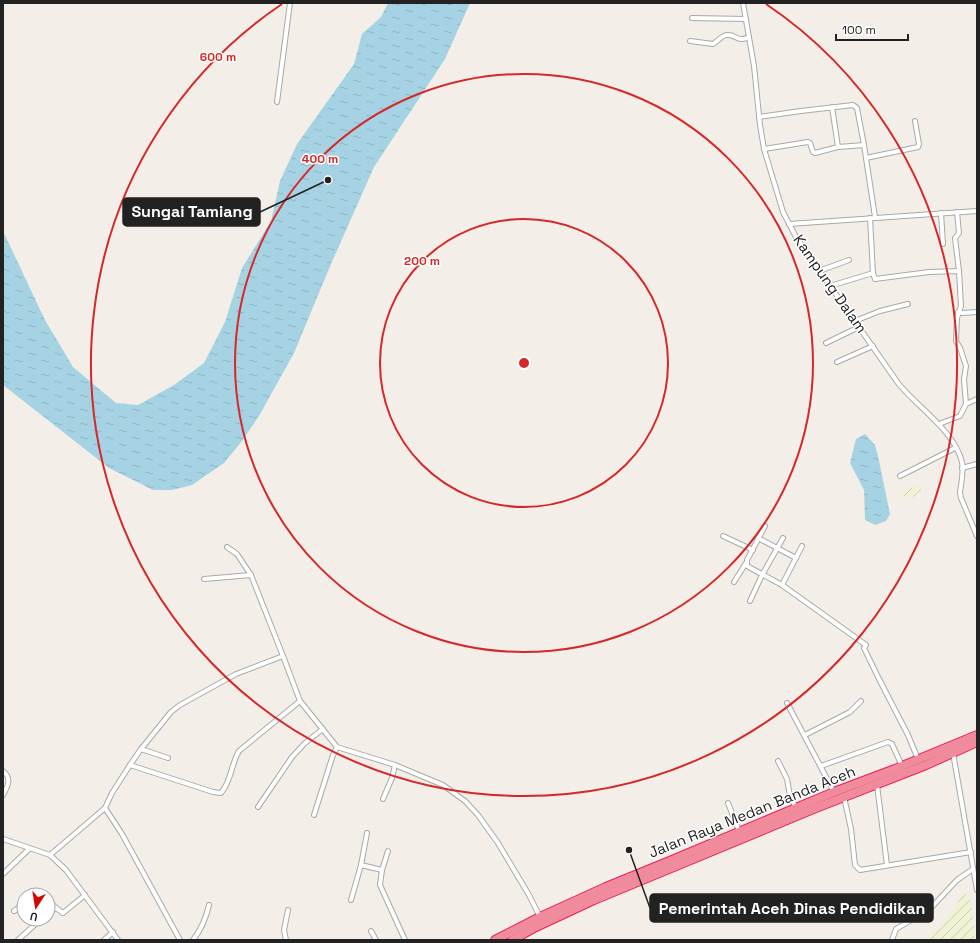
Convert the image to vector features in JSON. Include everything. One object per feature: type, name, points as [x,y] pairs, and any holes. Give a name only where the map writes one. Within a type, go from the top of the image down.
[{"type":"highway","name":"Jalan Raya Medan Banda Aceh","points":[[512,940],[534,928],[667,867],[766,825],[877,784],[898,770],[918,760],[977,735]]},
{"type":"highway","name":"Jalan Raya Medan Banda Aceh","points":[[496,940],[540,917],[606,887],[667,867],[739,831],[766,825],[796,808],[834,792],[953,753],[977,742]]},
{"type":"street","points":[[277,102],[290,3]]},
{"type":"street","name":"Kampung Dalam","points":[[743,3],[750,38],[764,149],[783,212],[796,237],[819,271],[905,391],[939,424],[955,448],[961,461],[962,468],[960,493],[977,536]]},
{"type":"street","points":[[692,18],[746,19]]},
{"type":"street","points":[[690,41],[713,44],[722,36],[727,35],[744,40],[750,38]]},
{"type":"street","points":[[759,117],[832,107],[856,106],[864,145],[875,217]]},
{"type":"street","points":[[832,107],[838,147]]},
{"type":"street","points":[[866,158],[918,146],[919,144],[915,121]]},
{"type":"street","points":[[764,149],[810,142],[814,153],[838,147],[864,145]]},
{"type":"street","points":[[789,224],[977,210]]},
{"type":"street","points":[[939,424],[960,416],[966,404],[964,379],[966,366],[956,341],[956,320],[961,300],[955,238],[959,233],[957,212]]},
{"type":"street","points":[[941,213],[943,244]]},
{"type":"street","points":[[870,218],[874,279],[878,280],[929,272],[959,270]]},
{"type":"street","points":[[819,271],[849,260]]},
{"type":"street","points":[[830,286],[873,272]]},
{"type":"street","points":[[855,321],[880,311],[908,304]]},
{"type":"street","points":[[958,312],[977,312]]},
{"type":"street","points":[[826,343],[859,327]]},
{"type":"street","points":[[837,362],[873,346]]},
{"type":"street","points":[[966,404],[977,399]]},
{"type":"street","points":[[900,476],[955,448]]},
{"type":"street","points":[[962,468],[977,464]]},
{"type":"street","points":[[734,582],[746,563],[765,526]]},
{"type":"street","points":[[723,536],[753,550]]},
{"type":"street","points":[[758,538],[796,558]]},
{"type":"street","points":[[750,601],[762,575],[784,538]]},
{"type":"street","points":[[782,585],[802,546]]},
{"type":"street","points":[[227,547],[237,554],[251,574],[300,701],[337,747],[395,765],[443,785],[465,801],[478,815],[498,843],[529,895],[540,917]]},
{"type":"street","points":[[746,563],[747,566],[782,585],[866,645],[864,648],[908,735],[918,760]]},
{"type":"street","points":[[204,579],[251,574]]},
{"type":"street","points":[[50,855],[105,808],[112,793],[141,749],[171,712],[180,705],[236,674],[283,656]]},
{"type":"street","points":[[130,765],[213,792],[221,793],[230,778],[235,757],[239,751],[300,701]]},
{"type":"street","points":[[805,736],[850,712],[861,701]]},
{"type":"street","points":[[787,703],[834,792]]},
{"type":"street","points":[[258,807],[292,758],[305,743],[323,729]]},
{"type":"street","points":[[821,766],[888,742],[892,744],[898,770]]},
{"type":"street","points":[[314,815],[333,755],[337,747]]},
{"type":"street","points":[[141,749],[168,758]]},
{"type":"street","points":[[953,753],[977,890]]},
{"type":"street","points":[[778,761],[787,779],[790,796],[796,808]]},
{"type":"street","points":[[382,799],[392,778],[395,765]]},
{"type":"street","points":[[3,771],[8,775],[9,780],[3,795]]},
{"type":"street","points":[[877,784],[887,865]]},
{"type":"street","points":[[844,797],[851,829],[856,867],[862,870],[971,852]]},
{"type":"street","points":[[728,803],[739,831]]},
{"type":"street","points":[[105,808],[122,834],[180,940]]},
{"type":"street","points":[[351,900],[361,865],[367,833]]},
{"type":"street","points":[[3,839],[50,855],[66,870],[118,940]]},
{"type":"street","points":[[3,874],[29,849]]},
{"type":"street","points":[[388,851],[382,870],[380,885],[405,940]]},
{"type":"street","points":[[361,865],[382,870]]},
{"type":"street","points":[[892,940],[896,929],[930,909],[956,880],[973,869]]},
{"type":"street","points":[[56,908],[63,913],[85,895]]},
{"type":"street","points":[[192,940],[198,934],[206,918],[209,905]]},
{"type":"street","points":[[286,940],[284,930],[288,910]]},
{"type":"street","points":[[18,940],[32,927]]},
{"type":"street","points":[[371,931],[376,940]]},
{"type":"street","points":[[104,940],[113,932]]},
{"type":"green space","points":[[919,485],[922,491],[916,494],[916,496],[905,499],[902,492]]},
{"type":"green space","points":[[965,893],[970,899],[972,905],[975,940],[924,940],[944,922],[956,907],[959,899]]},
{"type":"water","points":[[388,3],[470,3],[445,59],[374,167],[294,353],[259,416],[242,441],[224,463],[192,485],[172,490],[153,490],[109,468],[3,385],[3,231],[45,320],[73,367],[116,403],[138,405],[174,385],[204,363],[225,322],[242,268],[271,221],[280,181],[297,144],[354,64],[362,34],[381,17]]},
{"type":"water","points":[[865,434],[875,445],[890,514],[886,521],[875,525],[865,520],[864,490],[850,463],[856,439]]},
{"type":"place","name":"Sungai Tamiang","points":[[328,180]]},
{"type":"place","name":"Pemerintah Aceh Dinas Pendidikan","points":[[629,850]]}]
